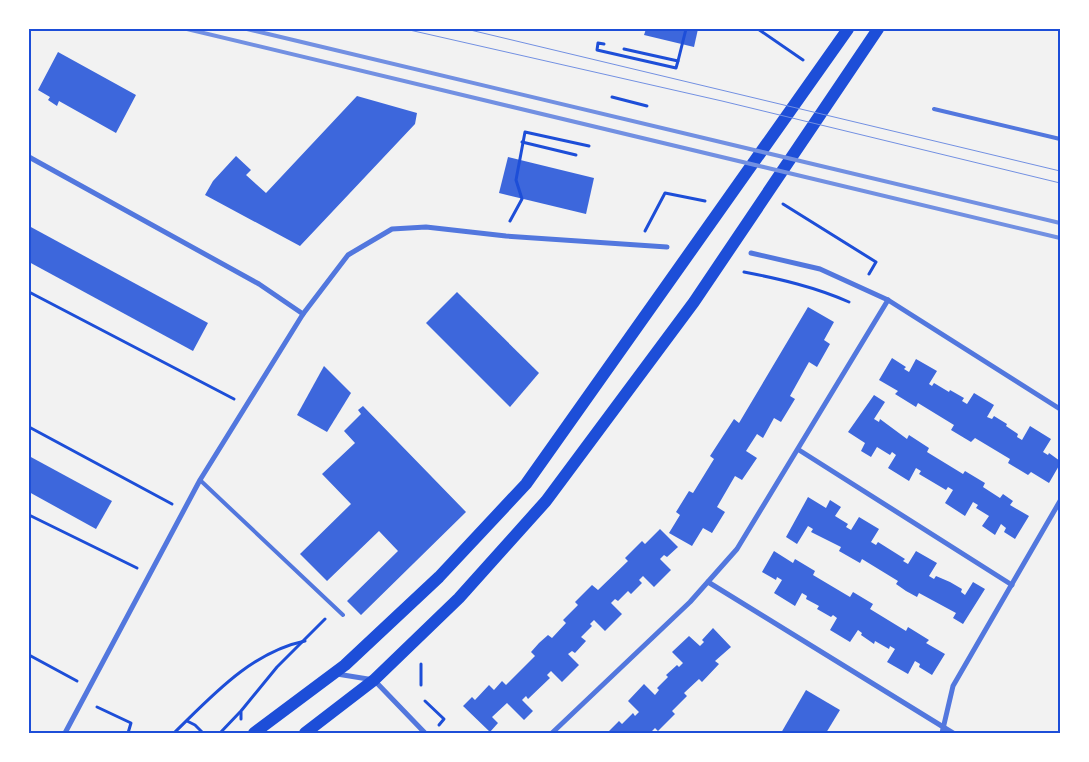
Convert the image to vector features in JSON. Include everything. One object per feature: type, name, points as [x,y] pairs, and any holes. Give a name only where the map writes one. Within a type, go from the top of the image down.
[{"type":"main road","points":[[254,733],[334,674],[439,578],[526,484],[848,29]]},
{"type":"main road","points":[[305,733],[374,680],[459,598],[546,501],[710,278],[878,29]]},
{"type":"street","points":[[29,157],[259,284],[303,314]]},
{"type":"street","points":[[65,733],[200,480],[303,314],[348,255],[392,229],[426,227],[506,236],[667,247]]},
{"type":"street","points":[[751,254],[820,269],[888,300],[1060,409]]},
{"type":"street","points":[[552,733],[690,602],[737,549],[799,450],[888,300]]},
{"type":"street","points":[[799,450],[1012,585]]},
{"type":"street","points":[[942,731],[953,686],[1060,501]]},
{"type":"street","points":[[708,582],[942,731],[953,733]]},
{"type":"street","points":[[334,674],[374,680],[425,733]]},
{"type":"lane","points":[[934,109],[1060,139]]},
{"type":"lane","points":[[200,480],[343,615]]},
{"type":"path","points":[[604,44],[598,43],[597,50],[676,68],[686,29]]},
{"type":"path","points":[[758,29],[797,57]]},
{"type":"path","points":[[624,48],[678,61]]},
{"type":"path","points":[[612,98],[647,106]]},
{"type":"path","points":[[522,199],[516,180],[525,132],[589,146]]},
{"type":"path","points":[[522,142],[576,155]]},
{"type":"path","points":[[655,213],[665,193],[700,200]]},
{"type":"path","points":[[778,201],[876,262],[862,287]]},
{"type":"path","points":[[744,272],[797,283],[855,304]]},
{"type":"path","points":[[29,292],[246,404]]},
{"type":"path","points":[[29,427],[183,510]]},
{"type":"path","points":[[29,515],[149,574]]},
{"type":"path","points":[[220,733],[241,711],[277,667],[325,620],[327,600]]},
{"type":"path","points":[[174,733],[217,689],[285,645],[305,641]]},
{"type":"path","points":[[29,655],[90,688]]},
{"type":"path","points":[[83,700],[131,723],[128,733]]},
{"type":"path","points":[[425,700],[444,719],[438,726]]},
{"type":"path","points":[[240,727],[241,711]]},
{"type":"path","points":[[186,721],[195,725],[203,733]]},
{"type":"building","points":[[646,29],[698,29],[694,47],[644,35]]},
{"type":"building","points":[[58,52],[136,95],[116,133],[59,101],[57,106],[48,100],[50,97],[38,90]]},
{"type":"building","points":[[357,96],[417,113],[415,124],[300,246],[205,195],[213,181],[236,156],[251,170],[246,175],[266,193]]},
{"type":"building","points":[[508,157],[594,178],[586,214],[499,193]]},
{"type":"building","points":[[29,226],[208,323],[193,351],[29,262]]},
{"type":"building","points":[[457,292],[539,373],[510,407],[426,323]]},
{"type":"building","points":[[808,307],[834,322],[824,340],[830,344],[817,367],[809,362],[790,396],[795,399],[781,422],[774,418],[763,438],[757,434],[746,451],[757,458],[742,480],[735,476],[717,507],[725,512],[712,533],[703,528],[692,546],[669,533],[680,515],[676,512],[689,491],[693,493],[714,459],[710,456],[734,419],[739,423]]},
{"type":"building","points":[[892,358],[906,367],[904,369],[909,372],[916,359],[937,371],[929,384],[932,386],[934,383],[949,392],[950,390],[964,398],[962,401],[967,404],[974,393],[994,405],[987,417],[992,419],[994,416],[1007,424],[1006,426],[1018,434],[1017,437],[1022,440],[1030,426],[1051,439],[1043,452],[1048,455],[1049,453],[1060,461],[1060,464],[1049,483],[1031,472],[1028,475],[1008,463],[1010,459],[975,438],[971,442],[951,430],[954,425],[918,403],[916,407],[895,394],[898,391],[879,380]]},
{"type":"building","points":[[324,366],[351,393],[327,432],[297,415]]},
{"type":"building","points":[[874,395],[885,402],[874,419],[879,422],[880,419],[907,439],[909,435],[929,448],[927,452],[963,474],[965,471],[985,483],[983,487],[1000,498],[1003,494],[1013,501],[1010,505],[1029,516],[1015,539],[1004,532],[1006,528],[1001,524],[995,535],[982,526],[989,516],[976,508],[978,505],[973,502],[965,516],[945,503],[953,490],[948,487],[946,490],[919,474],[921,471],[916,468],[909,481],[888,468],[896,455],[892,452],[890,455],[877,447],[871,457],[861,451],[865,443],[848,432]]},
{"type":"building","points":[[363,406],[466,512],[361,615],[347,601],[398,551],[379,531],[327,581],[300,554],[351,504],[322,474],[355,443],[344,431],[361,414],[358,410]]},
{"type":"building","points":[[29,456],[112,501],[96,529],[29,492]]},
{"type":"building","points":[[808,497],[826,508],[830,500],[841,507],[835,516],[848,524],[846,527],[851,530],[859,517],[879,529],[871,542],[876,545],[878,542],[905,559],[903,561],[908,564],[916,551],[937,563],[929,576],[934,579],[936,576],[950,582],[962,589],[961,592],[965,595],[973,582],[985,589],[963,624],[953,618],[956,613],[919,593],[917,597],[906,591],[896,584],[898,581],[862,559],[860,563],[839,551],[841,547],[811,532],[813,529],[808,526],[797,544],[786,537]]},
{"type":"building","points":[[660,529],[678,547],[667,557],[664,555],[660,559],[671,570],[654,587],[643,576],[639,580],[642,583],[631,594],[628,591],[618,601],[615,599],[611,603],[622,614],[605,631],[594,620],[590,624],[592,626],[581,637],[586,641],[575,653],[572,651],[568,654],[579,665],[562,682],[551,671],[547,675],[550,678],[528,699],[526,696],[522,700],[533,711],[524,720],[507,703],[492,717],[498,723],[490,732],[463,706],[472,697],[475,700],[489,685],[494,690],[502,681],[506,685],[535,656],[531,652],[539,643],[548,635],[552,638],[566,623],[563,620],[578,605],[575,602],[592,585],[598,590],[628,561],[625,558],[642,541],[645,544]]},
{"type":"building","points":[[774,551],[793,563],[795,559],[815,571],[813,575],[850,597],[853,592],[873,604],[870,609],[906,631],[908,627],[929,640],[926,643],[945,654],[932,675],[919,667],[920,664],[915,661],[908,674],[887,662],[895,649],[890,646],[889,649],[875,641],[874,644],[861,635],[862,633],[858,630],[850,642],[830,630],[837,618],[833,615],[831,617],[817,609],[819,606],[806,599],[807,596],[802,593],[795,606],[774,593],[782,580],[777,577],[776,580],[762,572]]},
{"type":"building","points":[[713,628],[731,647],[715,661],[719,664],[702,682],[699,679],[684,693],[687,696],[672,711],[675,714],[658,731],[655,728],[650,733],[607,733],[619,721],[622,724],[633,713],[635,716],[639,712],[628,701],[644,684],[655,695],[659,690],[657,688],[668,677],[666,675],[677,665],[679,667],[683,663],[672,652],[689,636],[700,646],[704,642],[702,640]]},
{"type":"building","points":[[806,690],[840,710],[826,733],[781,733]]},
{"type":"tram line","points":[[405,29],[722,101],[1060,183]]},
{"type":"tram line","points":[[466,29],[1060,171]]},
{"type":"railway","points":[[187,29],[1060,238]]},
{"type":"railway","points":[[247,29],[1060,223]]}]
